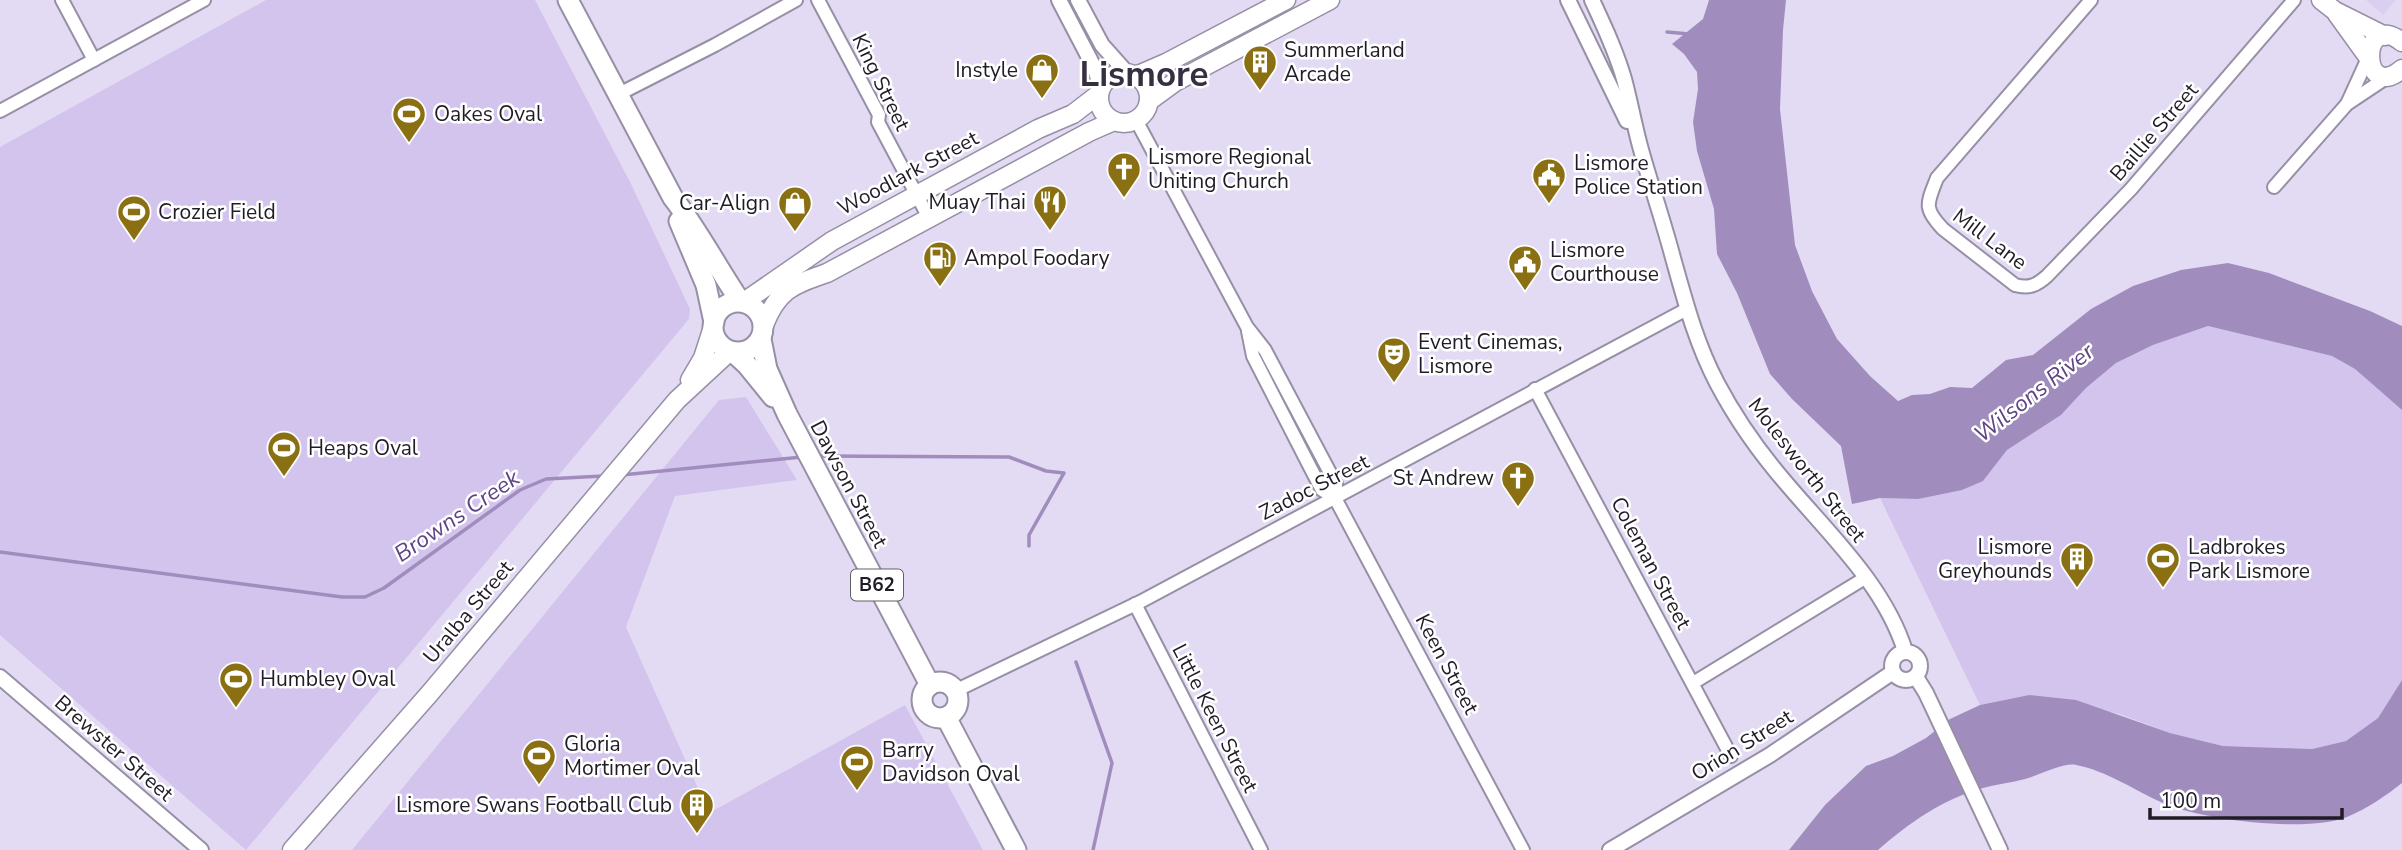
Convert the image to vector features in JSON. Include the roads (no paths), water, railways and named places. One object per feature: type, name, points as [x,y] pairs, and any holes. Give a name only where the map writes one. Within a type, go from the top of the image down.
[{"type":"main road","name":"B62","points":[[568,0],[673,198],[689,218],[725,281],[742,302],[760,313],[762,332]]},
{"type":"main road","points":[[1114,121],[1102,110],[1100,91],[1112,76],[1132,74],[1166,64],[1286,0]]},
{"type":"main road","points":[[1149,102],[1175,82],[1330,0]]},
{"type":"main road","points":[[2328,6],[2391,38]]},
{"type":"main road","points":[[2328,6],[2368,57],[2377,73],[2396,75]]},
{"type":"main road","points":[[2368,57],[2373,43],[2391,38],[2402,23]]},
{"type":"main road","points":[[732,351],[752,348],[776,300],[794,284],[827,273],[1089,132],[1114,121],[1129,123],[1136,120],[1147,109],[1149,102],[1147,86],[1132,74]]},
{"type":"main road","name":"Woodlark Street","points":[[742,302],[832,241],[1038,129],[1073,114],[1100,91]]},
{"type":"main road","name":"B62","points":[[673,198],[679,224],[706,285],[713,324],[720,344],[732,351]]},
{"type":"main road","points":[[713,324],[720,309],[733,302],[742,302]]},
{"type":"main road","name":"Uralba Street","points":[[677,400],[703,358],[713,324]]},
{"type":"main road","name":"Dawson Street","points":[[762,332],[767,369],[787,414],[930,685]]},
{"type":"main road","name":"Uralba Street","points":[[292,850],[430,693],[677,400],[732,351]]},
{"type":"main road","name":"Dawson Street","points":[[732,351],[787,414]]},
{"type":"main road","points":[[930,685],[941,682],[955,691],[957,704],[953,712],[946,717]]},
{"type":"main road","name":"B62","points":[[930,685],[922,698],[924,709],[931,716],[946,717],[1016,850]]},
{"type":"street","points":[[62,0],[94,60]]},
{"type":"street","points":[[0,111],[204,0]]},
{"type":"street","points":[[617,95],[715,46],[796,0]]},
{"type":"street","name":"King Street","points":[[818,0],[879,115],[878,122],[929,218]]},
{"type":"street","points":[[1059,0],[1095,69],[1100,91]]},
{"type":"street","points":[[1078,0],[1102,45],[1132,74]]},
{"type":"street","name":"Molesworth Street","points":[[1568,0],[1640,147]]},
{"type":"street","name":"Molesworth Street","points":[[1592,0],[1616,56],[1687,309],[1705,359],[1732,409],[1765,457],[1865,578],[1892,619],[1905,651]]},
{"type":"street","name":"Mill Lane","points":[[2037,285],[2028,287],[2010,283],[1943,229],[1930,215],[1929,209],[1937,178],[2091,0]]},
{"type":"street","name":"Baillie Street","points":[[2037,285],[2131,189],[2294,0]]},
{"type":"street","points":[[2274,187],[2347,104],[2368,57]]},
{"type":"street","points":[[2347,104],[2396,75]]},
{"type":"street","name":"Keen Street","points":[[1136,120],[1247,327],[1265,349],[1336,484],[1335,498],[1523,850]]},
{"type":"street","name":"Zadoc Street","points":[[955,691],[1135,604],[1687,309]]},
{"type":"street","name":"Coleman Street","points":[[1535,389],[1731,756]]},
{"type":"street","points":[[1693,683],[1865,578]]},
{"type":"street","name":"Little Keen Street","points":[[1135,604],[1261,850]]},
{"type":"street","points":[[1905,651],[1914,653],[1920,660],[1916,677],[1903,680],[1893,672],[1894,659],[1905,651]]},
{"type":"street","name":"Orion Street","points":[[1610,850],[1770,755],[1893,672]]},
{"type":"street","name":"Brewster Street","points":[[0,677],[201,850]]},
{"type":"street","points":[[1916,677],[2000,850]]},
{"type":"water","name":"Wilsons River","points":[[1709,0],[1786,0],[1780,109],[1795,245],[1812,291],[1837,339],[1870,376],[1898,401],[1912,395],[1930,394],[1950,387],[1972,388],[2006,360],[2033,355],[2091,309],[2133,286],[2181,270],[2228,263],[2269,273],[2402,326],[2402,410],[2355,369],[2332,356],[2208,326],[2153,345],[2116,363],[2086,388],[2061,415],[2007,450],[1983,481],[1962,490],[1918,499],[1880,498],[1852,504],[1841,446],[1770,374],[1737,293],[1717,254],[1714,209],[1697,151],[1693,122],[1698,89],[1697,72],[1684,54],[1672,44],[1703,19]]},
{"type":"water","points":[[2402,680],[2402,783],[2376,802],[2347,817],[2329,822],[2282,824],[2203,815],[2163,803],[2099,772],[2071,765],[1983,788],[1940,805],[1914,821],[1878,850],[1789,850],[1825,805],[1866,766],[1893,756],[1926,738],[1950,719],[1980,705],[2029,695],[2076,700],[2170,733],[2223,746],[2312,749],[2346,741],[2378,718]]},
{"type":"waterway","name":"Browns Creek","points":[[1667,32],[1689,34]]},
{"type":"waterway","name":"Browns Creek","points":[[817,456],[1009,457],[1046,471],[1064,473],[1029,535],[1029,546]]},
{"type":"waterway","name":"Browns Creek","points":[[622,475],[802,457]]},
{"type":"waterway","name":"Browns Creek","points":[[0,552],[342,597],[365,597],[384,588],[520,490],[546,479],[603,476]]},
{"type":"waterway","points":[[1076,662],[1112,763],[1093,850]]},
{"type":"place","name":"Summerland Arcade","points":[[1260,92]]},
{"type":"place","name":"Instyle","points":[[1042,100]]},
{"type":"place","name":"Oakes Oval","points":[[409,144]]},
{"type":"place","name":"Lismore Regional Uniting Church","points":[[1124,199]]},
{"type":"place","name":"Lismore Police Station","points":[[1549,205]]},
{"type":"place","name":"Muay Thai","points":[[1050,232]]},
{"type":"place","name":"Car-Align","points":[[795,233]]},
{"type":"place","name":"Crozier Field","points":[[134,242]]},
{"type":"place","name":"Ampol Foodary","points":[[940,288]]},
{"type":"place","name":"Lismore Courthouse","points":[[1525,292]]},
{"type":"place","name":"Event Cinemas, Lismore","points":[[1394,384]]},
{"type":"place","name":"Heaps Oval","points":[[284,478]]},
{"type":"place","name":"St Andrew","points":[[1518,508]]},
{"type":"place","name":"Lismore Greyhounds","points":[[2077,589]]},
{"type":"place","name":"Ladbrokes Park Lismore","points":[[2163,589]]},
{"type":"place","name":"Humbley Oval","points":[[236,709]]},
{"type":"place","name":"Gloria Mortimer Oval","points":[[539,786]]},
{"type":"place","name":"Barry Davidson Oval","points":[[857,792]]},
{"type":"place","name":"Lismore Swans Football Club","points":[[697,835]]},
{"type":"district","name":"Lismore","points":[[1144,74]]}]
